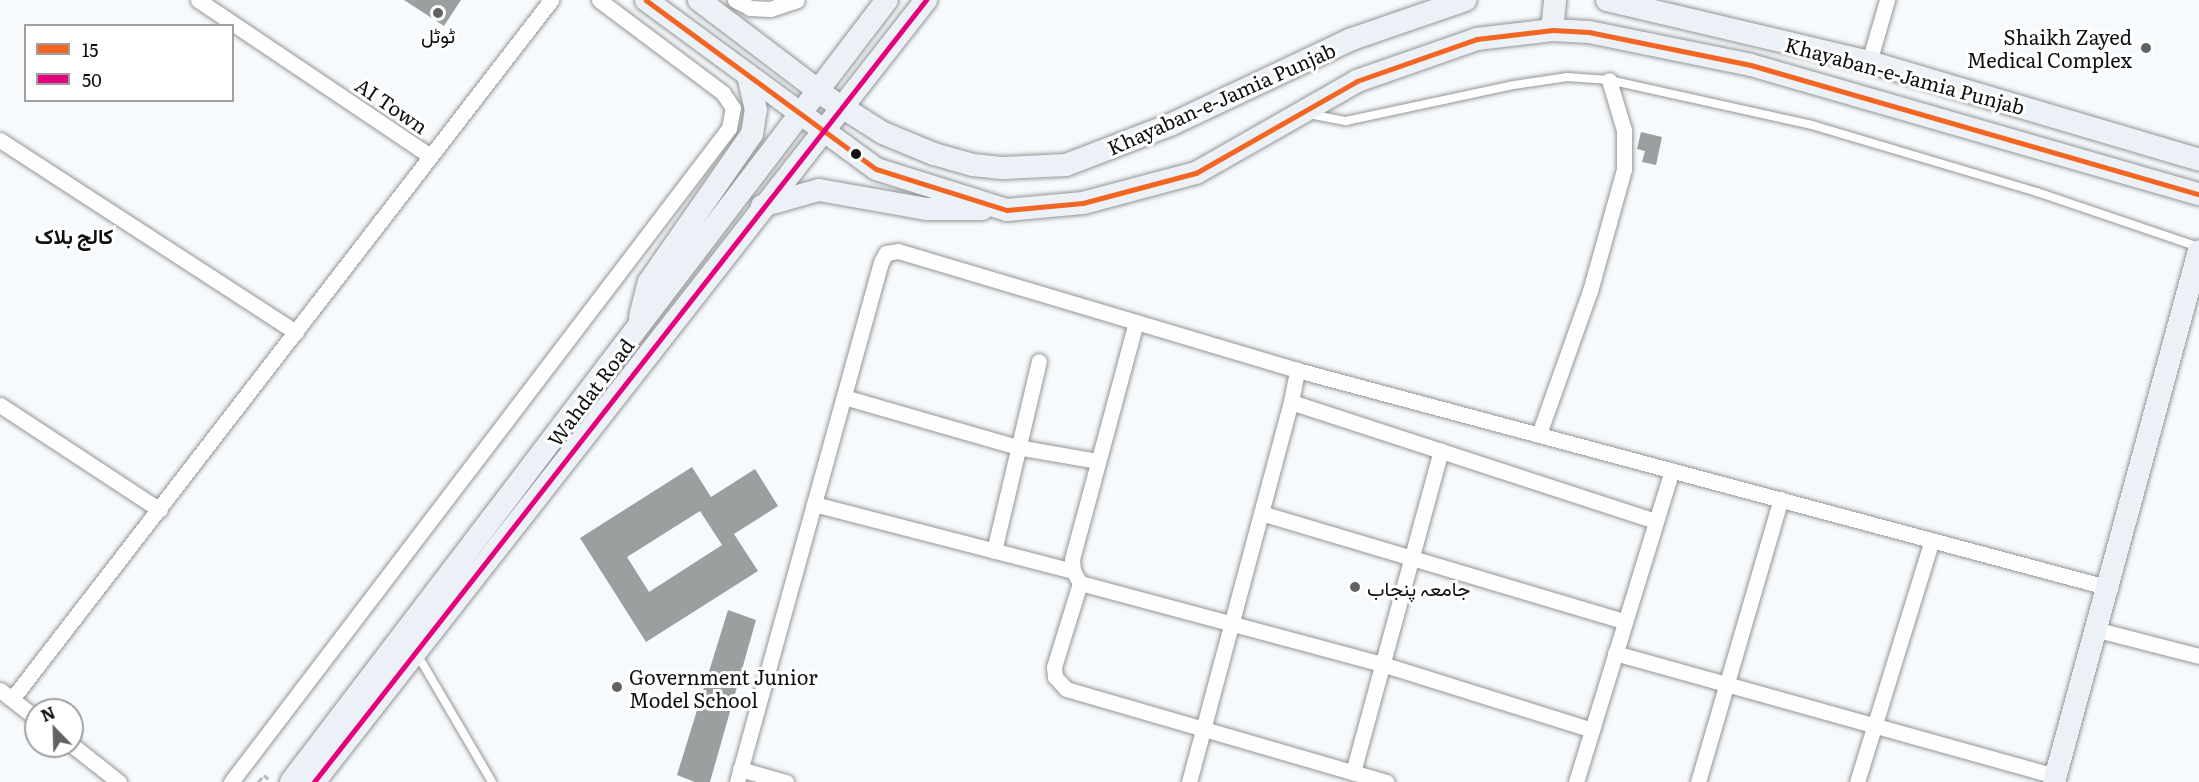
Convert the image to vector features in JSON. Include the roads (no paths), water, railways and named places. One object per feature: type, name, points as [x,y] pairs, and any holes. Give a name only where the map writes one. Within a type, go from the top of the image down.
[{"type":"main road","name":"Khayaban-e-Jamia Punjab","points":[[646,0],[821,132],[876,169],[1007,210],[1083,203],[1196,173],[1357,81],[1417,58],[1477,39],[1552,30],[1589,32],[1751,65],[2199,194]]},
{"type":"main road","name":"Khayaban-e-Jamia Punjab","points":[[699,0],[840,106],[902,143],[973,165],[1066,165],[1172,124],[1352,39],[1465,0]]},
{"type":"main road","name":"Wahdat Road","points":[[314,782],[638,327],[797,113],[887,0]]},
{"type":"main road","name":"Wahdat Road","points":[[291,782],[408,647],[927,0]]},
{"type":"main road","points":[[1552,30],[1556,0]]},
{"type":"main road","name":"Khayaban-e-Jamia Punjab","points":[[1607,0],[1869,62],[2199,160]]},
{"type":"main road","points":[[638,327],[649,282],[752,134],[756,110],[748,75]]},
{"type":"main road","points":[[762,206],[819,190],[927,209],[1007,210]]},
{"type":"main road","points":[[2055,779],[2110,588],[2199,252]]},
{"type":"street","name":"AI Town","points":[[198,0],[234,24]]},
{"type":"street","name":"AI Town","points":[[234,24],[429,155],[551,0]]},
{"type":"street","points":[[231,782],[729,128],[733,108],[723,93],[599,0]]},
{"type":"street","points":[[735,0],[750,8],[770,9],[797,0]]},
{"type":"street","points":[[1869,62],[1887,0]]},
{"type":"street","points":[[1539,434],[1590,291],[1624,169],[1624,130],[1609,80]]},
{"type":"street","points":[[0,140],[296,332]]},
{"type":"street","points":[[24,708],[6,694],[160,510],[429,155]]},
{"type":"street","points":[[786,782],[739,776],[886,253],[898,251],[1297,370],[2110,588]]},
{"type":"street","points":[[1136,322],[1072,559],[1076,577],[1054,667],[1059,684],[1203,729],[1387,782]]},
{"type":"street","points":[[994,551],[1039,361]]},
{"type":"street","points":[[1189,782],[1291,402],[1297,370]]},
{"type":"street","points":[[844,397],[1017,447],[1097,461]]},
{"type":"street","points":[[1291,402],[1655,521]]},
{"type":"street","points":[[0,405],[160,510]]},
{"type":"street","points":[[1353,772],[1441,451]]},
{"type":"street","points":[[1576,782],[1672,470]]},
{"type":"street","points":[[1698,782],[1781,499]]},
{"type":"street","points":[[814,504],[994,551],[1076,577],[1382,664],[1592,730]]},
{"type":"street","points":[[1261,513],[1624,621]]},
{"type":"street","points":[[1857,782],[1932,540]]},
{"type":"street","points":[[2098,630],[2199,656]]},
{"type":"street","points":[[1615,653],[1874,725],[2055,779]]},
{"type":"street","points":[[84,754],[119,782]]},
{"type":"lane","points":[[1302,113],[1346,121],[1514,85],[1567,77],[1609,80],[1812,125],[2037,192],[2199,247]]},
{"type":"lane","points":[[408,647],[492,782]]},
{"type":"place","name":"ٹوٹل","points":[[438,13]]},
{"type":"place","name":"Shaikh Zayed Medical Complex","points":[[2146,48]]},
{"type":"place","name":"جامعہ پنجاب","points":[[1355,587]]},
{"type":"place","name":"Government Junior Model School","points":[[617,687]]},
{"type":"district","name":"کالج بلاک","points":[[74,235]]}]
